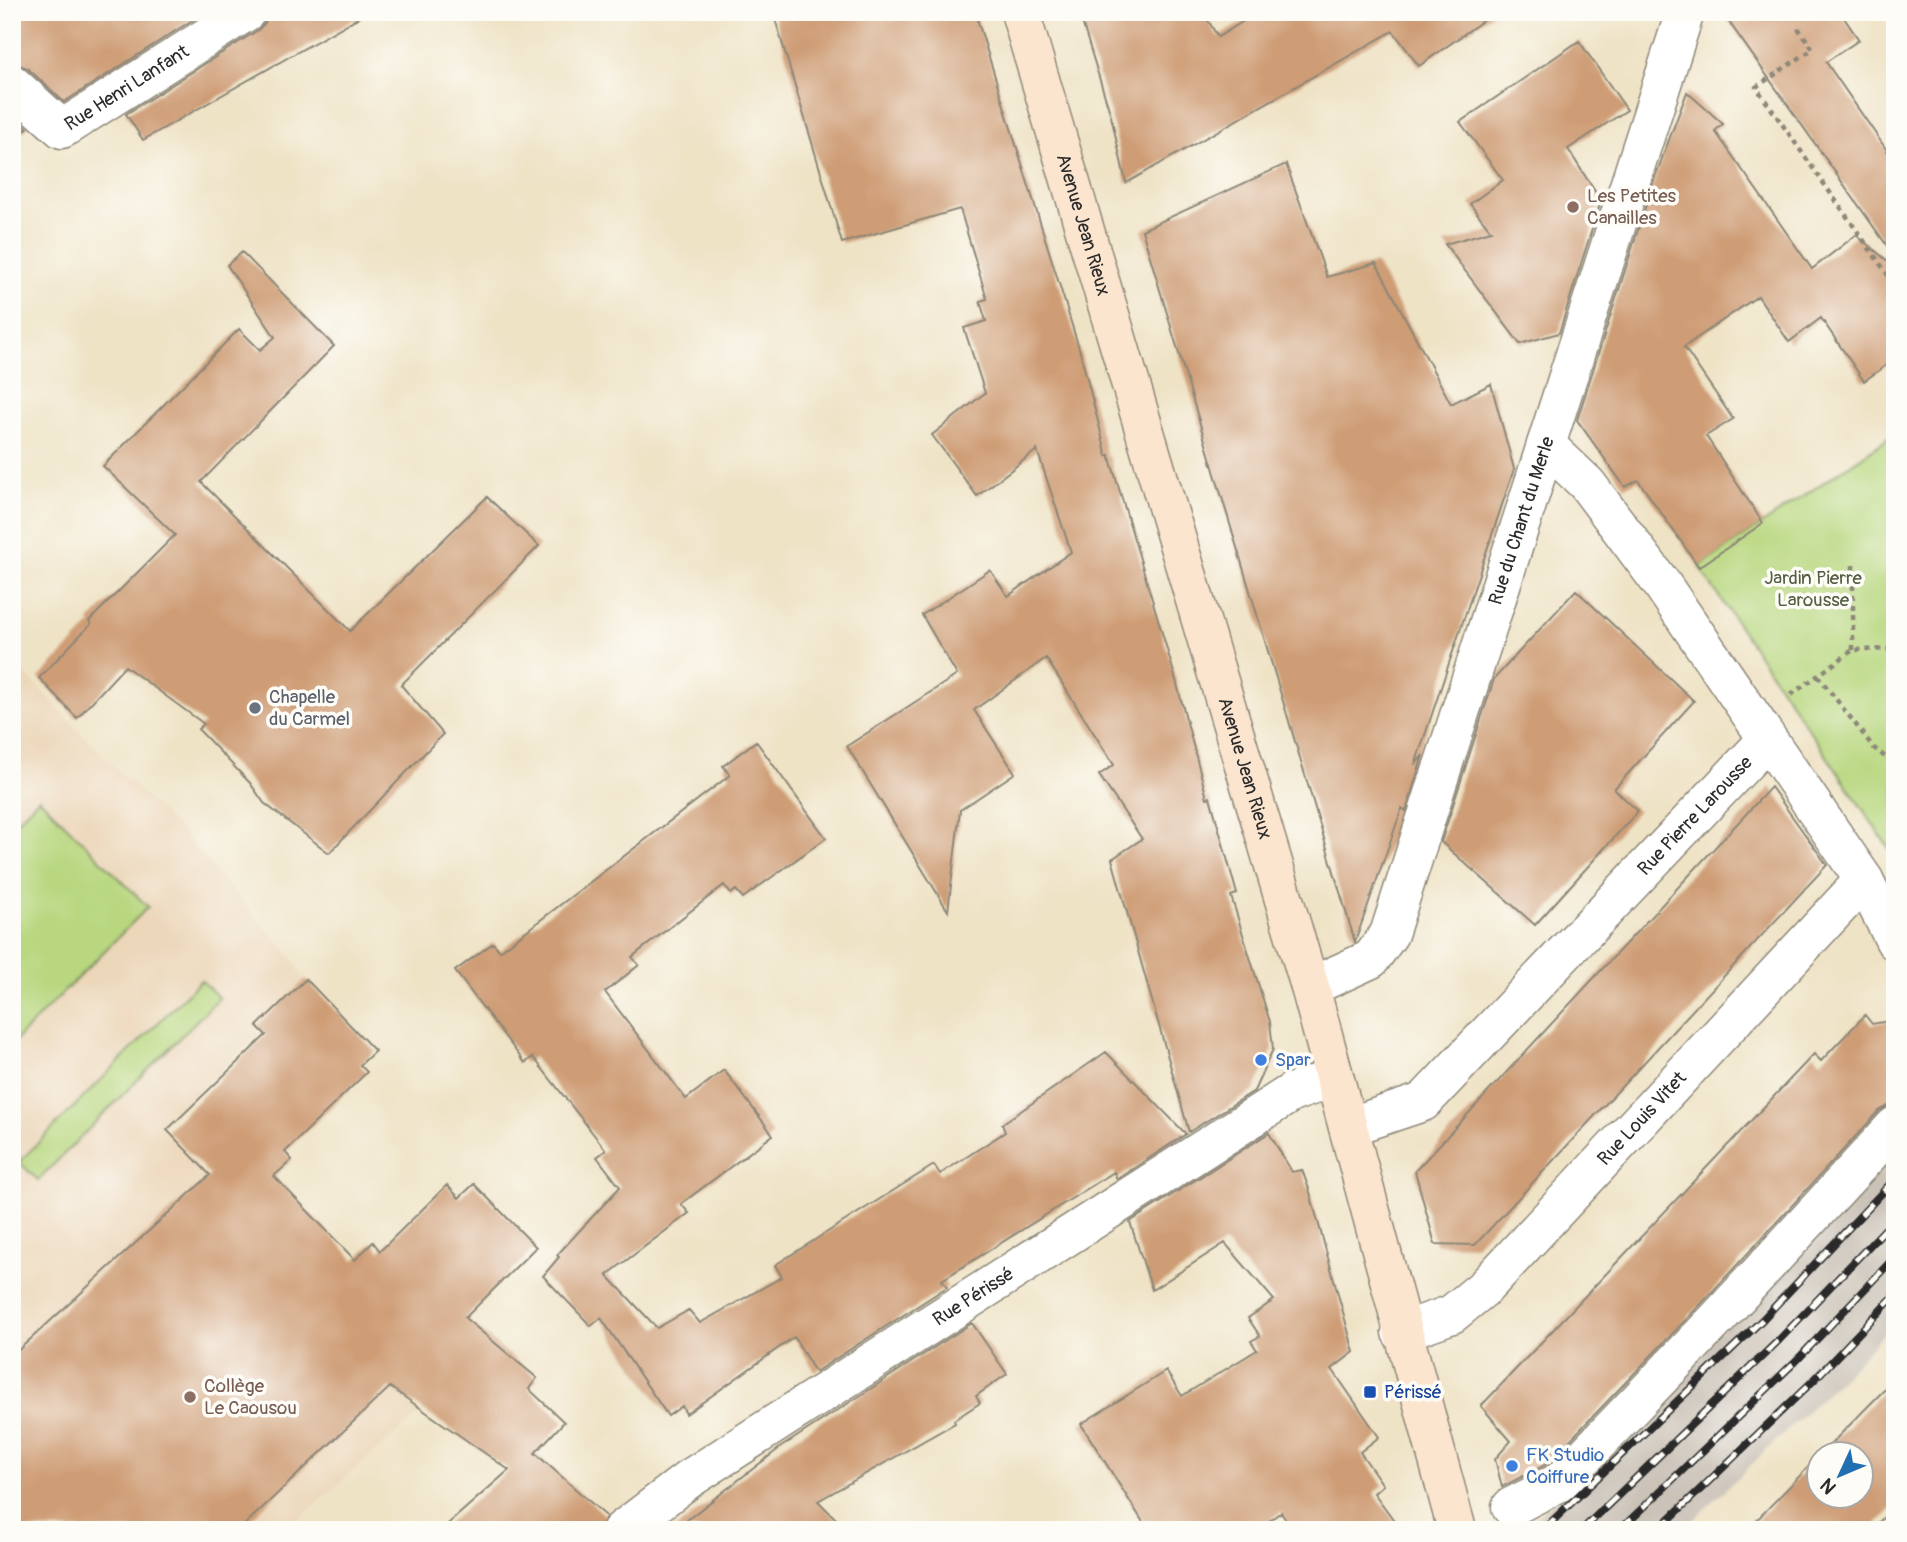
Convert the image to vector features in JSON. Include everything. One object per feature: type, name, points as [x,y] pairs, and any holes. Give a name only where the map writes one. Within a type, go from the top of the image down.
[{"type":"main road","name":"Avenue Jean Rieux","points":[[1020,12],[1310,987],[1401,1332],[1457,1530]]},
{"type":"street","name":"Rue Henri Lanfant","points":[[12,84],[62,129],[246,12]]},
{"type":"street","name":"Rue du Chant du Merle","points":[[1310,987],[1371,959],[1389,934],[1685,12]]},
{"type":"street","points":[[1546,445],[1587,484],[1645,561],[1864,880],[1895,941]]},
{"type":"street","name":"Rue Pierre Larousse","points":[[1348,1126],[1423,1102],[1760,731]]},
{"type":"street","name":"Rue Louis Vitet","points":[[1401,1332],[1452,1314],[1485,1287],[1864,880]]},
{"type":"street","name":"Rue Périssé","points":[[622,1530],[689,1479],[1290,1093],[1333,1077]]},
{"type":"street","points":[[1511,1507],[1560,1482],[1717,1319],[1895,1126]]},
{"type":"path","points":[[1798,28],[1813,49],[1756,87],[1895,285]]},
{"type":"path","points":[[1853,562],[1853,650]]},
{"type":"path","points":[[1760,731],[1818,676],[1853,650],[1895,649]]},
{"type":"path","points":[[1818,676],[1874,748],[1895,765]]},
{"type":"shaded area","points":[[12,660],[108,761],[181,831],[292,958],[305,980],[255,1026],[261,1033],[162,1126],[420,1413],[286,1530],[12,1530]]},
{"type":"shaded area","points":[[1895,1153],[1895,1321],[1846,1374],[1683,1530],[1522,1530],[1565,1490]]},
{"type":"green space","name":"Jardin Pierre Larousse","points":[[1895,434],[1895,857],[1699,567]]},
{"type":"green space","points":[[39,798],[148,907],[12,1044],[12,826]]},
{"type":"green space","points":[[201,980],[219,998],[38,1180],[19,1162]]},
{"type":"building","points":[[12,12],[205,12],[64,102],[27,68],[12,63]]},
{"type":"building","points":[[268,12],[368,12],[143,140],[126,114],[258,30],[265,23]]},
{"type":"building","points":[[773,12],[975,12],[1079,348],[1107,456],[1109,455],[1174,673],[1207,798],[1210,797],[1237,894],[1231,896],[1270,1022],[1273,1049],[1254,1091],[1189,1132],[1112,859],[1142,839],[1099,775],[1114,765],[1046,658],[974,710],[1015,773],[960,810],[948,911],[847,746],[957,675],[922,615],[990,570],[1008,596],[1071,552],[1037,450],[977,496],[932,435],[985,393],[964,328],[986,321],[980,301],[987,299],[960,209],[842,243]]},
{"type":"building","points":[[1079,12],[1203,12],[1218,37],[1258,12],[1495,12],[1419,66],[1393,31],[1126,183],[1111,116]]},
{"type":"building","points":[[1722,12],[1840,12],[1859,40],[1826,62],[1895,162],[1895,257]]},
{"type":"building","points":[[1579,41],[1627,110],[1568,149],[1601,201],[1559,333],[1520,344],[1445,244],[1491,231],[1470,204],[1503,180],[1460,122]]},
{"type":"building","points":[[1687,92],[1723,124],[1715,131],[1812,269],[1856,235],[1895,267],[1895,359],[1864,381],[1821,318],[1789,342],[1758,296],[1684,347],[1733,419],[1706,436],[1763,523],[1699,567],[1638,480],[1625,487],[1577,420],[1654,180]]},
{"type":"building","points":[[12,114],[28,128],[12,139]]},
{"type":"building","points":[[1286,164],[1327,277],[1376,263],[1451,404],[1491,384],[1514,469],[1415,765],[1423,755],[1406,811],[1402,808],[1355,942],[1142,230]]},
{"type":"building","points":[[242,252],[334,346],[201,482],[350,631],[487,497],[539,546],[401,685],[443,734],[329,853],[264,803],[250,783],[198,729],[204,724],[125,666],[77,718],[39,678],[91,624],[89,621],[175,535],[103,466],[239,329],[260,350],[275,337],[227,265]]},
{"type":"building","points":[[1576,590],[1694,701],[1614,789],[1638,811],[1535,925],[1441,842],[1494,679]]},
{"type":"building","points":[[756,741],[826,838],[743,898],[736,890],[731,894],[724,885],[632,957],[639,965],[605,992],[686,1099],[724,1070],[773,1135],[681,1204],[689,1213],[607,1275],[657,1328],[689,1310],[700,1323],[782,1277],[775,1265],[934,1165],[940,1174],[1005,1132],[1002,1124],[1106,1052],[1186,1134],[1117,1179],[1114,1172],[942,1280],[947,1287],[815,1372],[794,1337],[686,1414],[682,1406],[668,1416],[601,1318],[591,1326],[543,1276],[559,1257],[557,1255],[620,1187],[597,1157],[606,1150],[533,1057],[525,1063],[455,971],[493,943],[500,951],[730,775],[723,766]]},
{"type":"building","points":[[1771,787],[1827,865],[1475,1245],[1435,1244],[1415,1171]]},
{"type":"building","points":[[306,979],[375,1051],[360,1065],[367,1072],[285,1152],[292,1160],[274,1176],[355,1260],[373,1242],[380,1251],[447,1185],[459,1198],[474,1184],[536,1247],[465,1318],[537,1378],[529,1389],[564,1422],[535,1453],[606,1516],[601,1530],[441,1530],[509,1470],[390,1387],[239,1530],[12,1530],[12,1356],[210,1175],[167,1130],[266,1035],[257,1026]]},
{"type":"building","points":[[1865,1015],[1872,1024],[1895,1020],[1895,1102],[1879,1111],[1701,1304],[1547,1464],[1502,1487],[1495,1459],[1511,1441],[1481,1406],[1814,1054],[1821,1061]]},
{"type":"building","points":[[1269,1133],[1292,1172],[1302,1170],[1309,1189],[1354,1352],[1332,1369],[1379,1437],[1360,1452],[1383,1485],[1374,1493],[1401,1530],[1294,1530],[1281,1512],[1257,1530],[1148,1530],[1081,1424],[1166,1371],[1182,1396],[1257,1350],[1251,1341],[1260,1336],[1248,1318],[1274,1300],[1225,1243],[1152,1290],[1130,1222]]},
{"type":"building","points":[[972,1323],[1007,1374],[976,1396],[980,1403],[954,1420],[955,1423],[818,1501],[847,1530],[674,1530],[781,1447]]},
{"type":"building","points":[[1895,1379],[1895,1506],[1871,1530],[1747,1530],[1806,1469],[1806,1510],[1876,1510],[1876,1440],[1835,1440]]},
{"type":"railway","points":[[1543,1530],[1762,1320],[1895,1179]]},
{"type":"railway","points":[[1582,1530],[1779,1340],[1895,1219]]},
{"type":"railway","points":[[1620,1530],[1798,1359],[1895,1257]]},
{"type":"railway","points":[[1658,1530],[1815,1379],[1895,1295]]},
{"type":"place","name":"Les Petites Canailles","points":[[1573,207]]},
{"type":"place","name":"Chapelle du Carmel","points":[[255,708]]},
{"type":"place","name":"Spar","points":[[1261,1060]]},
{"type":"place","name":"Périssé","points":[[1370,1392]]},
{"type":"place","name":"Collège Le Caousou","points":[[190,1397]]},
{"type":"place","name":"FK Studio Coiffure","points":[[1512,1466]]}]
